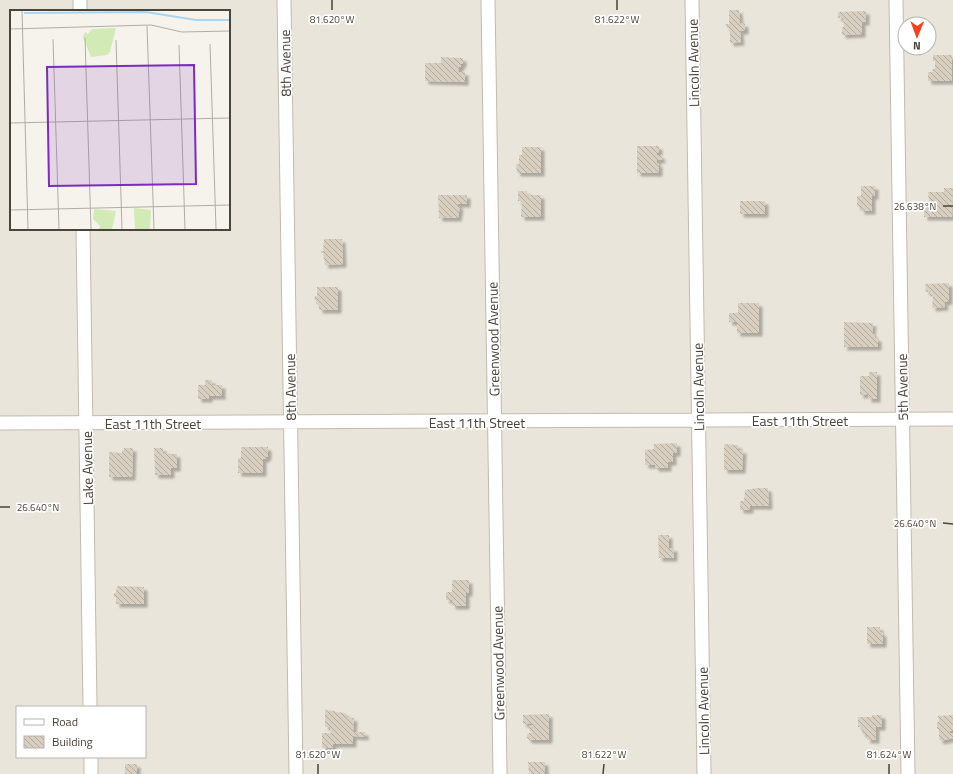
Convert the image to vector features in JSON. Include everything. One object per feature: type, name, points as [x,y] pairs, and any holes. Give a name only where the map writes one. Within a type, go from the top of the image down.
[{"type":"street","name":"8th Avenue","points":[[284,0],[296,774]]},
{"type":"street","name":"Greenwood Avenue","points":[[488,0],[500,774]]},
{"type":"street","name":"Lincoln Avenue","points":[[692,0],[704,774]]},
{"type":"street","name":"5th Avenue","points":[[896,0],[908,774]]},
{"type":"street","name":"Lake Avenue","points":[[83,230],[90,706]]},
{"type":"street","name":"East 11th Street","points":[[0,423],[953,419]]},
{"type":"street","points":[[91,758],[91,774]]},
{"type":"shaded area","points":[[0,0],[953,0],[953,774],[0,774]]},
{"type":"building","points":[[729,10],[739,10],[740,24],[745,23],[745,31],[740,31],[741,42],[730,43],[730,28],[727,28],[726,24],[729,24]]},
{"type":"building","points":[[866,11],[866,22],[862,22],[862,34],[842,35],[842,27],[844,27],[843,18],[838,18],[838,12]]},
{"type":"building","points":[[952,55],[952,81],[928,81],[928,72],[933,72],[932,69],[935,69],[935,61],[933,61],[933,56]]},
{"type":"building","points":[[441,57],[463,58],[463,64],[459,67],[458,72],[465,72],[465,82],[425,81],[425,63],[441,63]]},
{"type":"building","points":[[637,146],[659,146],[659,152],[657,155],[661,155],[662,160],[657,160],[657,163],[659,164],[659,173],[637,173]]},
{"type":"building","points":[[522,147],[541,147],[541,173],[517,173],[516,164],[519,164],[519,155],[522,155]]},
{"type":"building","points":[[861,186],[875,186],[875,196],[872,196],[872,211],[861,211],[861,207],[857,207],[857,196],[861,196]]},
{"type":"building","points":[[944,188],[953,188],[952,217],[924,217],[926,202],[929,202],[928,192],[944,192]]},
{"type":"building","points":[[518,191],[527,191],[527,195],[541,195],[541,217],[521,216],[522,201],[518,201]]},
{"type":"building","points":[[438,195],[467,195],[467,204],[458,204],[458,206],[460,206],[458,218],[439,218]]},
{"type":"building","points":[[740,201],[765,201],[765,214],[740,214]]},
{"type":"building","points":[[324,239],[342,239],[343,264],[325,265],[323,253],[321,253],[321,251],[323,251]]},
{"type":"building","points":[[949,283],[949,301],[944,302],[945,307],[932,308],[933,296],[930,296],[930,292],[926,292],[925,284]]},
{"type":"building","points":[[317,287],[338,287],[338,310],[319,310],[319,304],[316,304],[316,300],[314,300],[315,296],[317,296]]},
{"type":"building","points":[[738,303],[759,303],[759,333],[737,333],[737,322],[729,322],[729,313],[738,313]]},
{"type":"building","points":[[844,322],[873,323],[872,334],[874,334],[875,338],[878,338],[878,347],[844,347]]},
{"type":"building","points":[[869,372],[877,372],[877,399],[868,399],[868,394],[860,395],[860,376],[869,376]]},
{"type":"building","points":[[205,380],[212,380],[212,385],[222,385],[222,396],[209,396],[209,399],[198,399],[198,385],[205,385]]},
{"type":"building","points":[[677,443],[677,453],[673,453],[673,462],[668,462],[668,468],[655,468],[655,465],[645,465],[645,450],[654,449],[654,444]]},
{"type":"building","points":[[724,444],[738,445],[738,450],[743,450],[742,470],[724,470]]},
{"type":"building","points":[[241,447],[268,447],[268,457],[263,459],[263,473],[238,473],[238,458],[241,458]]},
{"type":"building","points":[[124,448],[133,448],[132,477],[109,477],[109,452],[122,453]]},
{"type":"building","points":[[154,448],[163,448],[163,454],[177,454],[177,468],[171,468],[171,475],[155,475]]},
{"type":"building","points":[[768,488],[769,506],[750,506],[750,510],[740,510],[740,501],[744,501],[745,490]]},
{"type":"building","points":[[658,535],[669,535],[669,548],[674,548],[674,558],[659,558]]},
{"type":"building","points":[[452,580],[469,580],[469,593],[466,593],[466,606],[452,606],[452,600],[446,600],[446,592],[452,592]]},
{"type":"building","points":[[117,586],[144,587],[144,604],[116,604],[116,597],[114,597],[114,593],[116,593]]},
{"type":"building","points":[[867,627],[880,627],[880,632],[883,633],[883,644],[867,644]]},
{"type":"building","points":[[325,710],[346,713],[346,717],[354,718],[353,732],[365,732],[365,737],[353,736],[353,744],[333,744],[333,748],[322,748],[322,733],[331,733],[330,727],[325,727]]},
{"type":"building","points":[[549,714],[549,740],[529,740],[527,735],[532,733],[530,732],[529,726],[532,725],[532,723],[523,724],[523,715]]},
{"type":"building","points":[[872,715],[882,715],[882,727],[876,727],[876,740],[867,740],[867,734],[862,734],[862,727],[858,727],[858,717],[872,717]]},
{"type":"building","points":[[953,715],[953,731],[950,731],[950,733],[953,733],[953,738],[941,741],[939,739],[939,729],[937,729],[937,722],[939,722],[938,716]]},
{"type":"building","points":[[528,762],[545,762],[545,774],[529,773]]},
{"type":"building","points":[[125,764],[137,764],[137,774],[125,774]]}]
